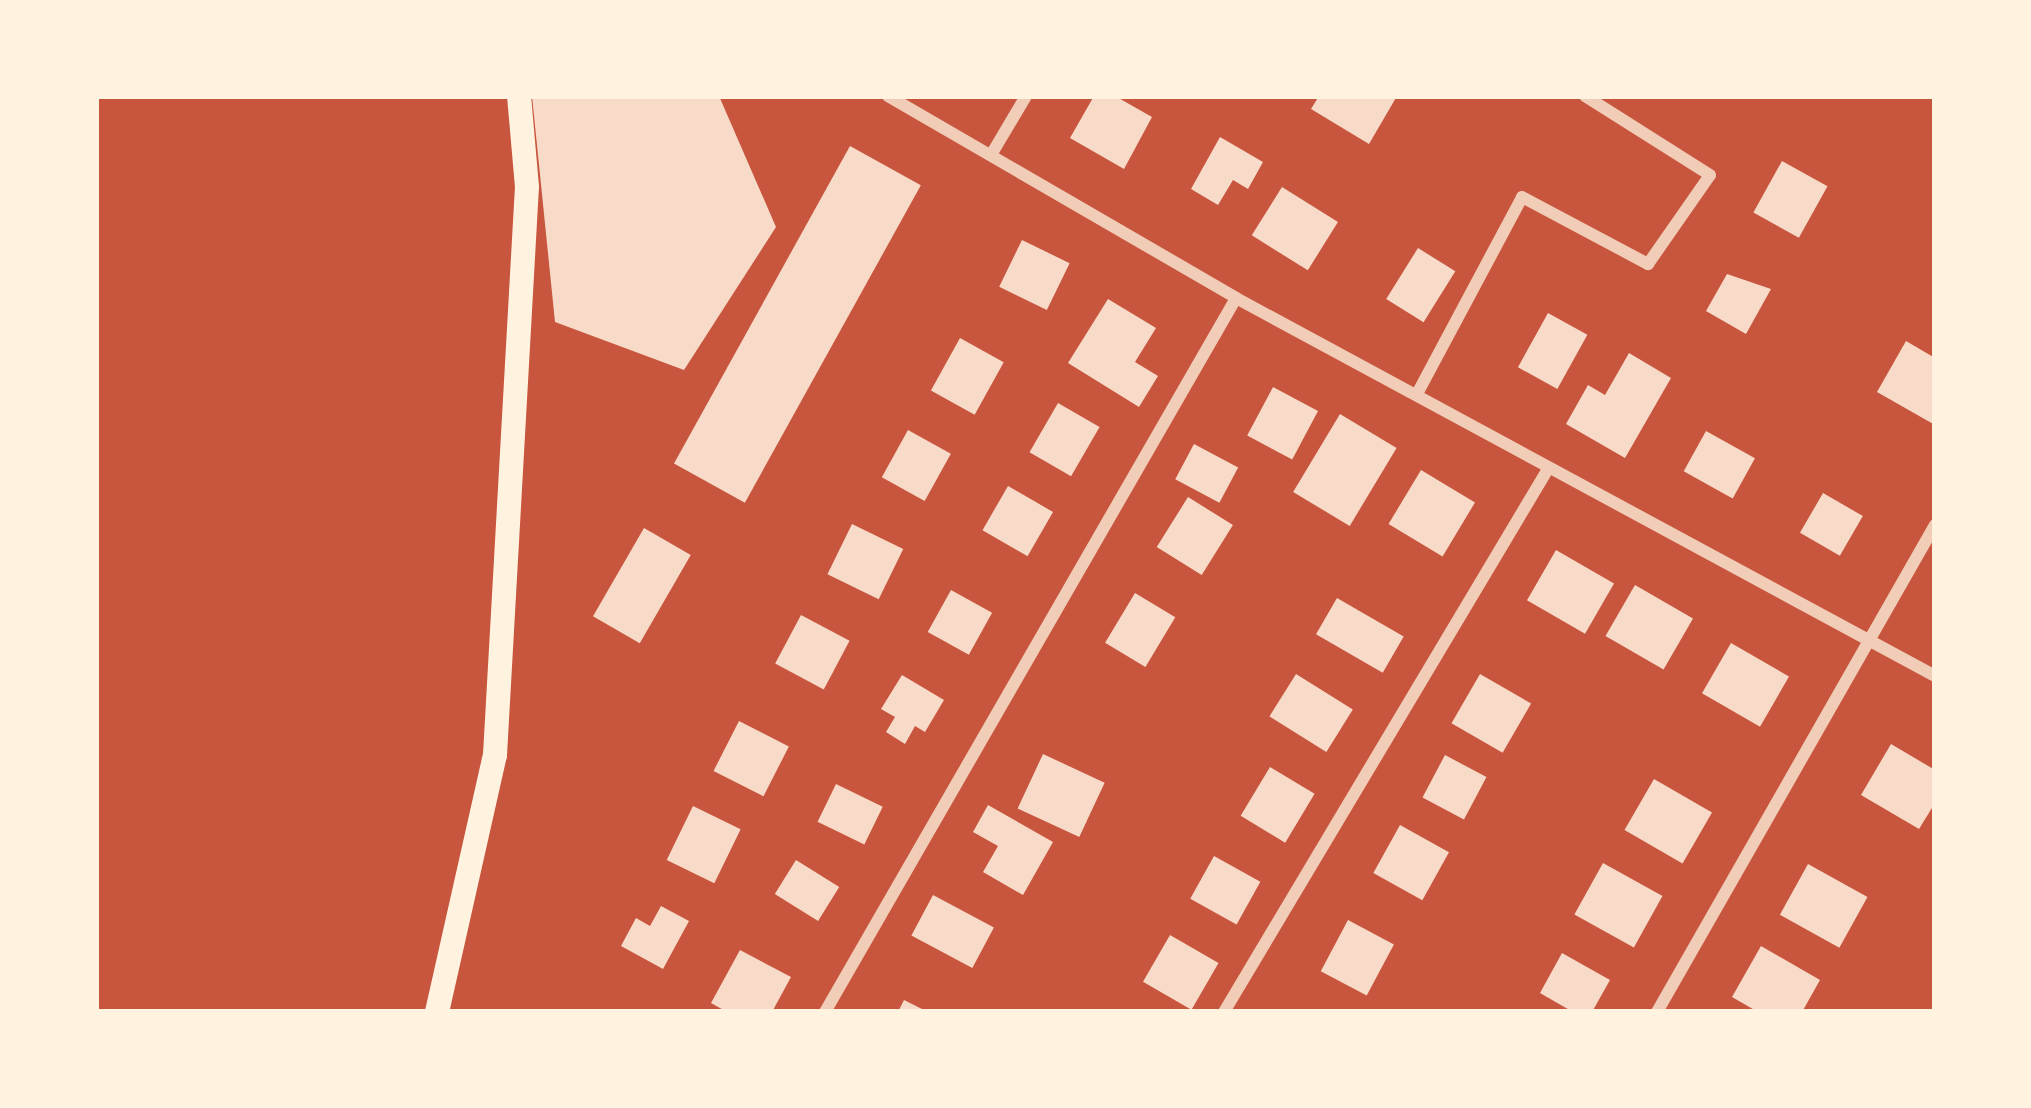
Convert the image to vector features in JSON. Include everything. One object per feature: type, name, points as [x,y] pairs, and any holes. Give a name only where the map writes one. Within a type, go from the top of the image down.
[{"type":"main road","points":[[436,1012],[495,755],[527,188],[519,96]]},
{"type":"street","points":[[888,96],[1236,298],[1935,676]]},
{"type":"street","points":[[991,155],[1026,96]]},
{"type":"street","points":[[1417,394],[1522,196],[1648,264],[1710,175],[1585,96]]},
{"type":"street","points":[[825,1012],[1236,298]]},
{"type":"street","points":[[1224,1012],[1548,469]]},
{"type":"street","points":[[1657,1012],[1935,525]]},
{"type":"building","points":[[532,96],[719,96],[776,227],[684,370],[555,322]]},
{"type":"building","points":[[1094,96],[1115,96],[1152,117],[1124,169],[1070,138]]},
{"type":"building","points":[[1319,96],[1397,96],[1369,144],[1311,109]]},
{"type":"building","points":[[1220,137],[1263,162],[1248,189],[1233,180],[1218,205],[1191,189]]},
{"type":"building","points":[[850,146],[921,185],[745,503],[674,463]]},
{"type":"building","points":[[1782,161],[1827,186],[1799,238],[1753,213]]},
{"type":"building","points":[[1282,187],[1338,222],[1308,270],[1252,235]]},
{"type":"building","points":[[1022,240],[1070,263],[1047,310],[999,287]]},
{"type":"building","points":[[1418,248],[1455,271],[1424,322],[1386,299]]},
{"type":"building","points":[[1727,274],[1771,289],[1746,334],[1706,311]]},
{"type":"building","points":[[1108,299],[1156,328],[1135,362],[1158,376],[1139,407],[1068,363]]},
{"type":"building","points":[[1548,313],[1587,335],[1557,389],[1518,367]]},
{"type":"building","points":[[960,338],[1004,362],[975,415],[931,390]]},
{"type":"building","points":[[1906,341],[1935,358],[1935,425],[1877,392]]},
{"type":"building","points":[[1629,353],[1671,378],[1625,458],[1566,424],[1588,385],[1605,395]]},
{"type":"building","points":[[1273,387],[1318,411],[1292,460],[1247,436]]},
{"type":"building","points":[[1058,403],[1100,427],[1071,476],[1030,452]]},
{"type":"building","points":[[1340,414],[1397,448],[1350,526],[1293,492]]},
{"type":"building","points":[[908,430],[951,454],[925,501],[882,477]]},
{"type":"building","points":[[1706,431],[1755,458],[1733,498],[1684,471]]},
{"type":"building","points":[[1194,444],[1238,467],[1219,503],[1175,479]]},
{"type":"building","points":[[1421,470],[1475,502],[1443,556],[1389,524]]},
{"type":"building","points":[[1008,486],[1053,512],[1028,556],[982,530]]},
{"type":"building","points":[[1823,493],[1863,516],[1840,556],[1800,533]]},
{"type":"building","points":[[1188,497],[1233,525],[1202,575],[1157,547]]},
{"type":"building","points":[[852,524],[903,549],[879,599],[827,574]]},
{"type":"building","points":[[644,528],[691,555],[640,643],[593,616]]},
{"type":"building","points":[[1556,550],[1614,583],[1585,634],[1527,600]]},
{"type":"building","points":[[1635,585],[1693,618],[1664,670],[1606,636]]},
{"type":"building","points":[[951,590],[992,613],[969,655],[928,632]]},
{"type":"building","points":[[1135,593],[1175,617],[1145,667],[1105,643]]},
{"type":"building","points":[[1337,598],[1404,636],[1383,673],[1316,634]]},
{"type":"building","points":[[801,615],[850,641],[824,689],[775,664]]},
{"type":"building","points":[[1731,643],[1789,677],[1760,727],[1702,693]]},
{"type":"building","points":[[1296,674],[1353,710],[1326,752],[1270,716]]},
{"type":"building","points":[[1480,674],[1531,704],[1503,753],[1452,723]]},
{"type":"building","points":[[902,675],[944,700],[925,732],[915,726],[905,744],[886,732],[895,717],[881,709]]},
{"type":"building","points":[[739,721],[789,746],[763,796],[714,771]]},
{"type":"building","points":[[1891,744],[1935,770],[1935,803],[1919,829],[1861,795]]},
{"type":"building","points":[[1043,754],[1105,783],[1079,837],[1018,808]]},
{"type":"building","points":[[1445,755],[1486,777],[1464,819],[1422,797]]},
{"type":"building","points":[[1270,767],[1315,794],[1285,843],[1241,816]]},
{"type":"building","points":[[1654,779],[1712,812],[1683,864],[1624,830]]},
{"type":"building","points":[[836,784],[883,807],[864,845],[818,822]]},
{"type":"building","points":[[988,805],[1053,842],[1023,895],[983,872],[998,846],[973,832]]},
{"type":"building","points":[[693,806],[741,829],[714,883],[667,860]]},
{"type":"building","points":[[1400,825],[1449,852],[1422,900],[1373,873]]},
{"type":"building","points":[[1214,856],[1260,882],[1237,925],[1190,899]]},
{"type":"building","points":[[796,860],[839,887],[818,921],[775,894]]},
{"type":"building","points":[[1603,863],[1662,896],[1634,948],[1574,915]]},
{"type":"building","points":[[1808,864],[1867,897],[1839,948],[1780,915]]},
{"type":"building","points":[[933,895],[994,927],[972,968],[911,936]]},
{"type":"building","points":[[661,906],[689,921],[663,969],[621,946],[636,918],[650,926]]},
{"type":"building","points":[[1348,920],[1394,944],[1367,996],[1321,971]]},
{"type":"building","points":[[1170,935],[1218,963],[1191,1010],[1143,982]]},
{"type":"building","points":[[1761,946],[1820,980],[1802,1012],[1758,1012],[1732,997]]},
{"type":"building","points":[[740,950],[791,977],[772,1012],[727,1012],[711,1003]]},
{"type":"building","points":[[1562,953],[1610,980],[1592,1012],[1573,1012],[1540,993]]},
{"type":"building","points":[[904,1000],[928,1012],[898,1012]]}]
